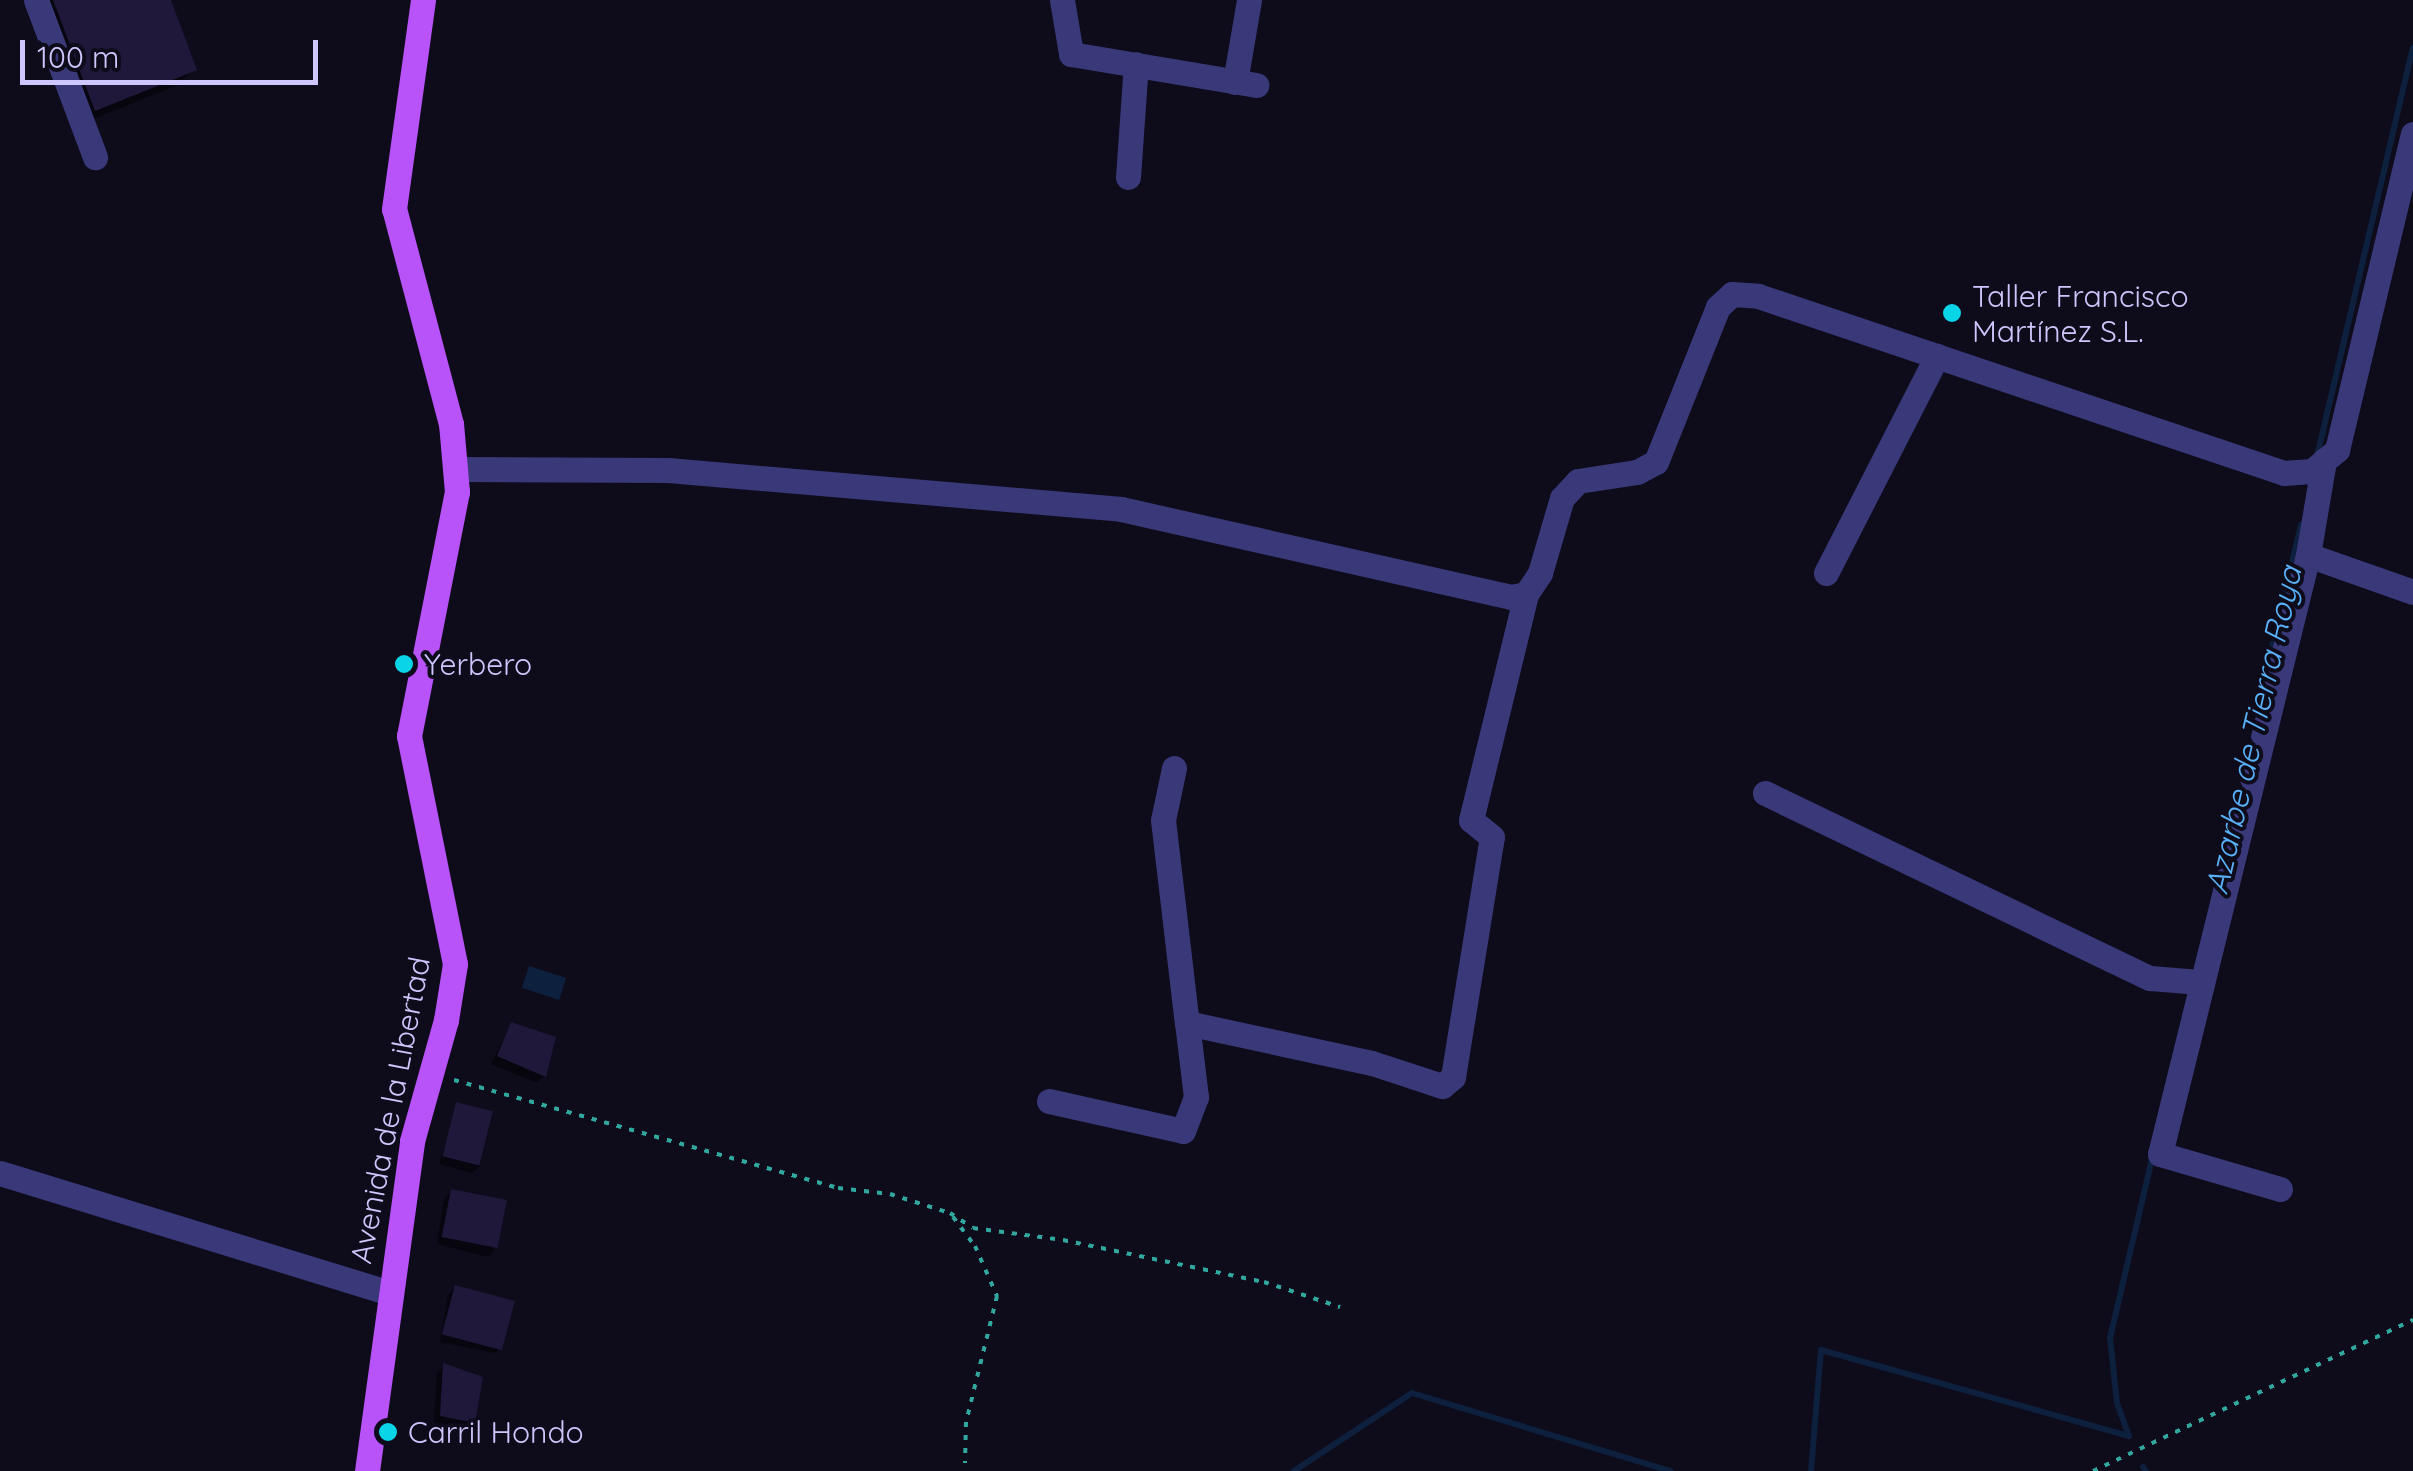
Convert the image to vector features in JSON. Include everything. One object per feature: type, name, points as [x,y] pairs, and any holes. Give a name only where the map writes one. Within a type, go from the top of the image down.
[{"type":"main road","name":"Avenida de la Libertad","points":[[366,1471],[412,1141],[451,997],[454,949],[414,776],[409,721],[454,515],[457,469],[394,209],[423,0]]},
{"type":"street","points":[[36,0],[96,157]]},
{"type":"street","points":[[1062,0],[1071,54],[1246,83],[1249,0]]},
{"type":"street","points":[[1128,178],[1136,64]]},
{"type":"street","points":[[1187,1023],[1372,1063],[1442,1086],[1452,1076],[1492,837],[1471,820],[1526,594],[1540,573],[1562,498],[1578,481],[1637,472],[1656,462],[1718,307],[1732,294],[1758,296],[2284,473],[2312,471],[2337,450],[2413,134]]},
{"type":"street","points":[[1826,573],[1937,356]]},
{"type":"street","points":[[2280,1189],[2160,1154],[2308,556],[2324,460]]},
{"type":"street","points":[[457,469],[668,470],[1121,509],[1487,594],[1526,594]]},
{"type":"street","points":[[2308,556],[2413,592]]},
{"type":"street","points":[[1049,1101],[1182,1131],[1196,1097],[1164,820],[1174,768]]},
{"type":"street","points":[[1765,793],[2150,978],[2200,982]]},
{"type":"street","points":[[0,1173],[390,1293]]},
{"type":"path","points":[[431,1070],[532,1106],[950,1213],[973,1228],[1064,1240],[1264,1282],[1340,1307]]},
{"type":"path","points":[[950,1213],[975,1246],[997,1296],[966,1422],[965,1463]]},
{"type":"path","points":[[2093,1471],[2413,1320]]},
{"type":"water","points":[[529,966],[566,978],[559,1000],[522,988]]},
{"type":"building","points":[[53,0],[171,0],[197,70],[95,111]]},
{"type":"building","points":[[511,1022],[556,1037],[546,1077],[497,1056]]},
{"type":"building","points":[[456,1102],[493,1111],[479,1166],[442,1156]]},
{"type":"building","points":[[451,1189],[507,1200],[498,1248],[442,1237]]},
{"type":"building","points":[[455,1285],[515,1301],[502,1350],[442,1334]]},
{"type":"building","points":[[443,1363],[483,1377],[475,1423],[440,1416]]},
{"type":"waterway","name":"Azarbe de Tierra Roya","points":[[2318,452],[2413,48]]},
{"type":"waterway","name":"Azarbe de Tierra Roya","points":[[2269,659],[2301,525]]},
{"type":"waterway","name":"Azarbe de Tierra Roya","points":[[2129,1436],[2117,1403],[2110,1338],[2153,1155]]},
{"type":"waterway","points":[[1811,1471],[1821,1350],[2129,1436]]},
{"type":"waterway","points":[[1294,1471],[1412,1393],[1670,1471]]},
{"type":"waterway","name":"Azarbe de Tierra Roya","points":[[2143,1467],[2146,1471]]},
{"type":"place","name":"Taller Francisco Martínez S.L.","points":[[1952,313]]},
{"type":"place","name":"Yerbero","points":[[404,664]]},
{"type":"place","name":"Carril Hondo","points":[[388,1432]]}]
